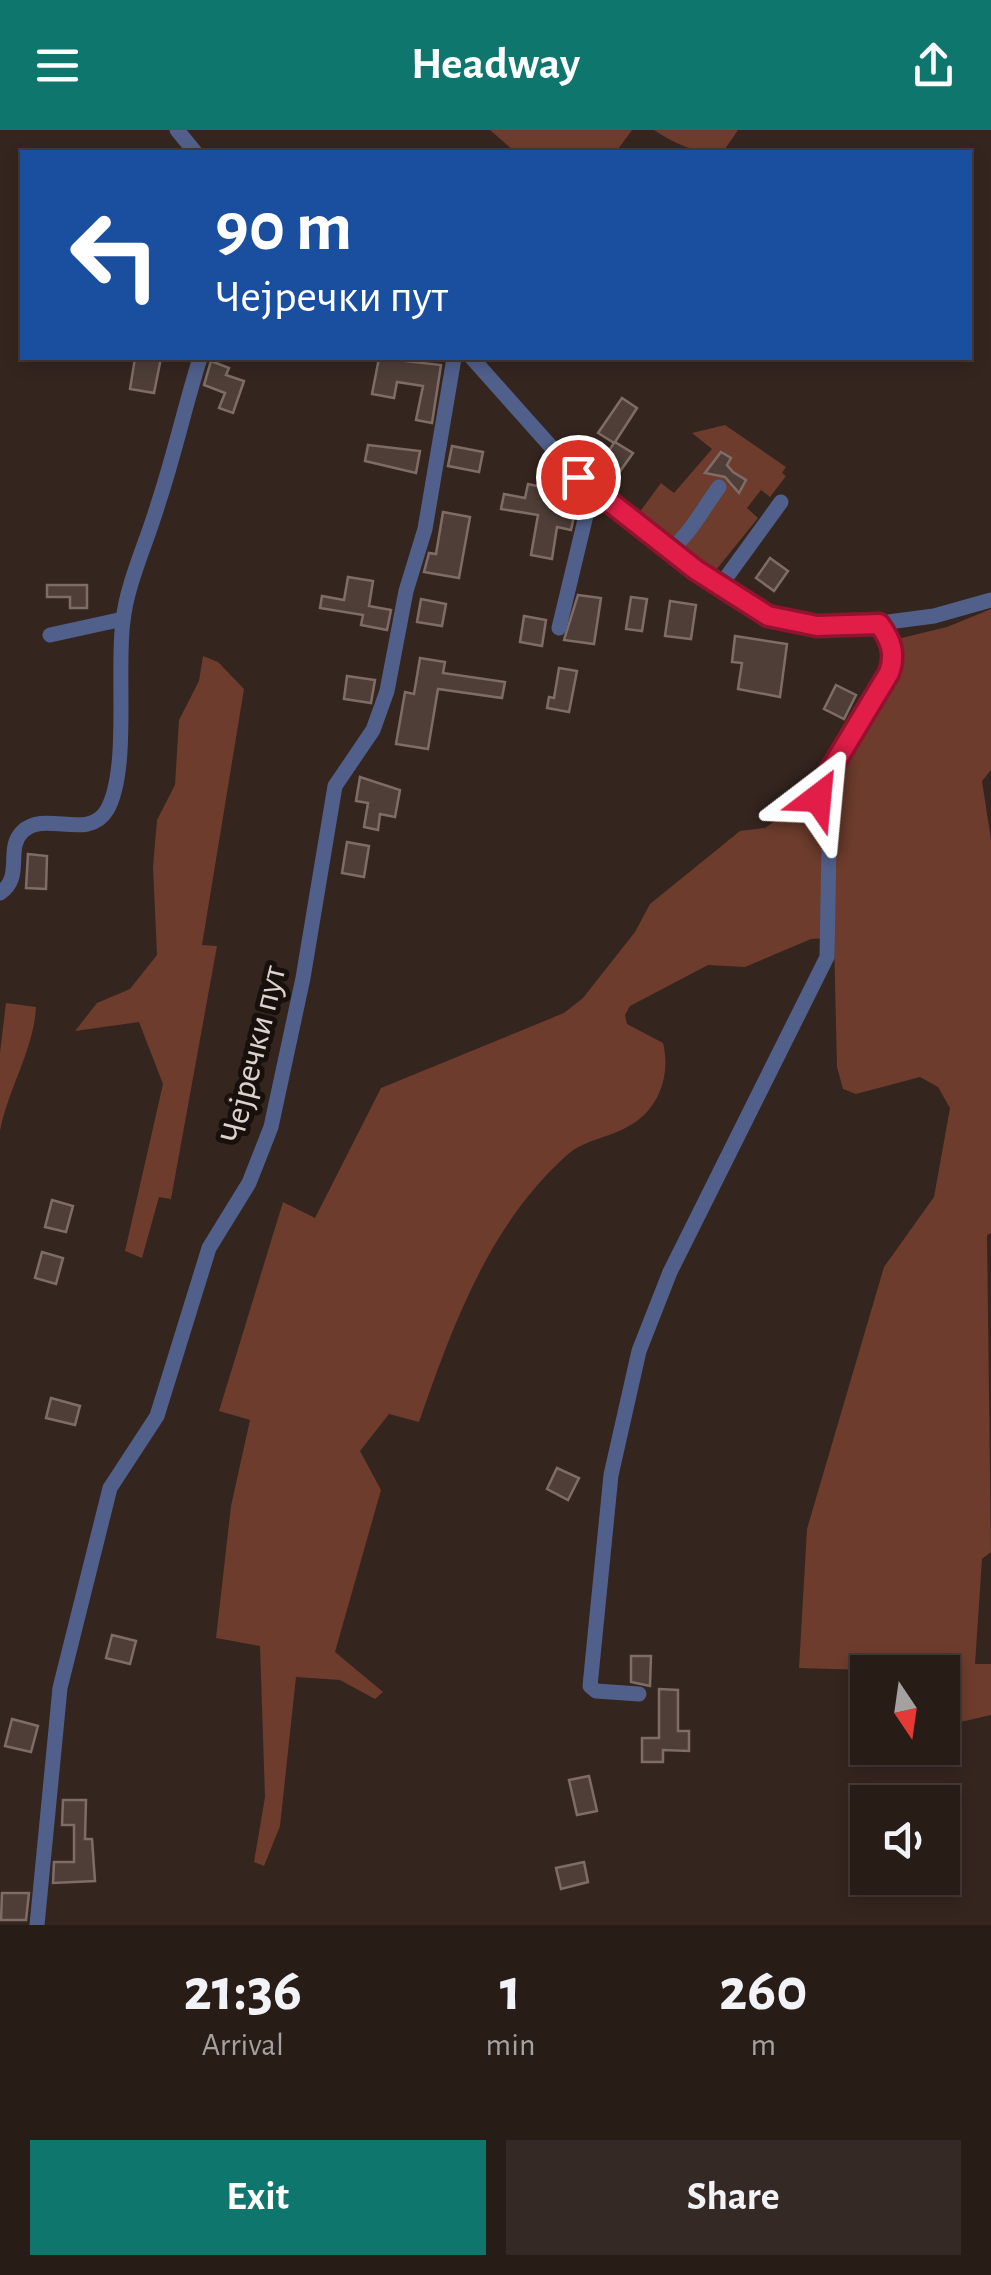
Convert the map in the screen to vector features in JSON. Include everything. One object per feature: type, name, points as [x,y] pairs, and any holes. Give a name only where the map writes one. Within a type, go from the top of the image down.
[{"type":"street","points":[[177,130],[193,150]]},
{"type":"street","points":[[0,892],[14,877],[16,842],[22,831],[42,824],[91,824],[106,813],[117,770],[122,618],[199,360]]},
{"type":"street","name":"Чејречки пут","points":[[37,1925],[60,1688],[110,1488],[157,1416],[209,1248],[249,1183],[271,1127],[303,978],[336,786],[373,730],[387,691],[406,591],[425,529],[454,360]]},
{"type":"street","points":[[474,360],[498,382],[550,448],[598,493],[720,586],[783,621],[817,626],[879,624],[934,616],[991,600]]},
{"type":"street","points":[[671,550],[700,523],[703,509],[719,487]]},
{"type":"street","points":[[559,628],[588,507],[598,493]]},
{"type":"street","points":[[720,586],[781,502]]},
{"type":"street","points":[[50,634],[122,618]]},
{"type":"street","points":[[639,1694],[596,1691],[590,1686],[620,1420],[639,1351],[670,1272],[827,957],[830,859],[819,789],[889,673],[893,652],[879,624]]},
{"type":"shaded area","points":[[490,130],[632,130],[617,150],[513,150]]},
{"type":"shaded area","points":[[654,130],[738,130],[724,150],[700,150]]},
{"type":"shaded area","points":[[725,425],[786,467],[782,473],[786,476],[770,497],[761,490],[747,508],[758,518],[712,575],[636,517],[661,483],[674,493],[712,449],[692,433]]},
{"type":"shaded area","points":[[991,609],[991,770],[982,781],[991,840],[991,1233],[987,1235],[991,1552],[982,1559],[975,1664],[991,1664],[991,1715],[960,1722],[960,1655],[850,1655],[850,1669],[799,1668],[807,1529],[884,1267],[934,1197],[950,1108],[938,1087],[920,1077],[856,1094],[843,1089],[837,1067],[834,938],[811,939],[745,967],[708,965],[630,1006],[625,1015],[627,1024],[663,1043],[664,1079],[655,1102],[627,1127],[573,1151],[539,1183],[494,1245],[476,1279],[419,1422],[389,1414],[360,1451],[381,1490],[335,1652],[383,1692],[375,1699],[340,1680],[296,1677],[280,1826],[264,1866],[254,1862],[265,1797],[260,1646],[216,1638],[231,1506],[250,1420],[219,1411],[283,1202],[315,1218],[381,1088],[564,1013],[583,998],[635,932],[650,904],[740,831],[765,828],[779,818],[828,762],[887,664],[885,642],[947,627]]},
{"type":"shaded area","points":[[203,656],[218,662],[244,689],[202,945],[217,946],[171,1199],[159,1197],[142,1258],[125,1251],[163,1084],[139,1022],[75,1031],[97,1003],[130,989],[157,955],[153,867],[157,820],[175,785],[179,720],[199,681]]},
{"type":"shaded area","points":[[6,1003],[36,1007],[31,1038],[0,1131],[0,1053]]},
{"type":"building","points":[[135,360],[161,360],[154,393],[130,389]]},
{"type":"building","points":[[379,360],[441,365],[432,423],[416,420],[423,386],[397,382],[394,398],[372,394]]},
{"type":"building","points":[[211,361],[229,368],[226,375],[244,381],[233,413],[219,408],[225,393],[204,385]]},
{"type":"building","points":[[622,398],[637,408],[615,442],[633,453],[611,484],[595,473],[614,443],[598,433]]},
{"type":"building","points":[[368,445],[420,451],[416,473],[365,461]]},
{"type":"building","points":[[452,446],[483,452],[479,472],[448,466]]},
{"type":"building","points":[[721,452],[731,458],[727,465],[733,472],[746,480],[739,493],[725,477],[705,473]]},
{"type":"building","points":[[528,484],[550,489],[547,502],[575,512],[571,530],[557,527],[552,559],[531,555],[538,515],[501,509],[504,494],[525,498]]},
{"type":"building","points":[[443,512],[470,517],[459,578],[424,572],[429,553],[436,554]]},
{"type":"building","points":[[770,558],[788,571],[774,591],[756,578]]},
{"type":"building","points":[[348,577],[373,581],[369,606],[391,610],[387,630],[361,625],[363,615],[320,608],[322,596],[344,600]]},
{"type":"building","points":[[47,585],[87,585],[87,608],[70,608],[70,597],[47,597]]},
{"type":"building","points":[[578,595],[601,598],[594,644],[564,640]]},
{"type":"building","points":[[631,597],[647,599],[642,631],[626,629]]},
{"type":"building","points":[[421,599],[446,604],[442,626],[417,622]]},
{"type":"building","points":[[670,601],[696,605],[691,639],[665,636]]},
{"type":"building","points":[[524,616],[546,620],[542,646],[520,642]]},
{"type":"building","points":[[735,636],[787,644],[780,697],[738,689],[742,663],[732,662]]},
{"type":"building","points":[[420,658],[445,662],[443,673],[505,682],[502,698],[438,689],[428,749],[396,744],[405,692],[414,694]]},
{"type":"building","points":[[559,668],[577,671],[569,712],[547,708],[549,697],[554,698]]},
{"type":"building","points":[[347,676],[375,680],[371,703],[344,699]]},
{"type":"building","points":[[836,685],[856,695],[844,719],[824,709]]},
{"type":"building","points":[[360,777],[400,790],[395,817],[380,814],[378,830],[364,827],[368,803],[356,801]]},
{"type":"building","points":[[347,842],[369,846],[364,877],[342,873]]},
{"type":"building","points":[[28,854],[47,856],[46,889],[26,888]]},
{"type":"building","points":[[52,1200],[73,1206],[66,1232],[45,1227]]},
{"type":"building","points":[[42,1252],[63,1258],[56,1284],[35,1278]]},
{"type":"building","points":[[51,1398],[80,1406],[75,1425],[46,1418]]},
{"type":"building","points":[[557,1468],[579,1478],[568,1500],[547,1489]]},
{"type":"building","points":[[112,1635],[136,1641],[130,1664],[106,1658]]},
{"type":"building","points":[[631,1656],[651,1656],[650,1686],[631,1682]]},
{"type":"building","points":[[659,1689],[678,1690],[678,1731],[689,1731],[689,1751],[663,1750],[663,1762],[642,1762],[642,1738],[659,1738]]},
{"type":"building","points":[[12,1719],[38,1726],[31,1752],[5,1746]]},
{"type":"building","points":[[589,1776],[597,1811],[577,1815],[569,1780]]},
{"type":"building","points":[[63,1800],[86,1800],[85,1839],[92,1839],[95,1881],[53,1883],[54,1862],[74,1862],[74,1825],[62,1825]]},
{"type":"building","points":[[584,1862],[588,1882],[561,1889],[556,1868]]},
{"type":"building","points":[[2,1893],[29,1893],[26,1920],[1,1920]]},
{"type":"route","points":[[578,477],[696,570],[752,608],[798,624],[879,624],[887,634],[893,652],[889,673],[819,789],[818,798]]}]
